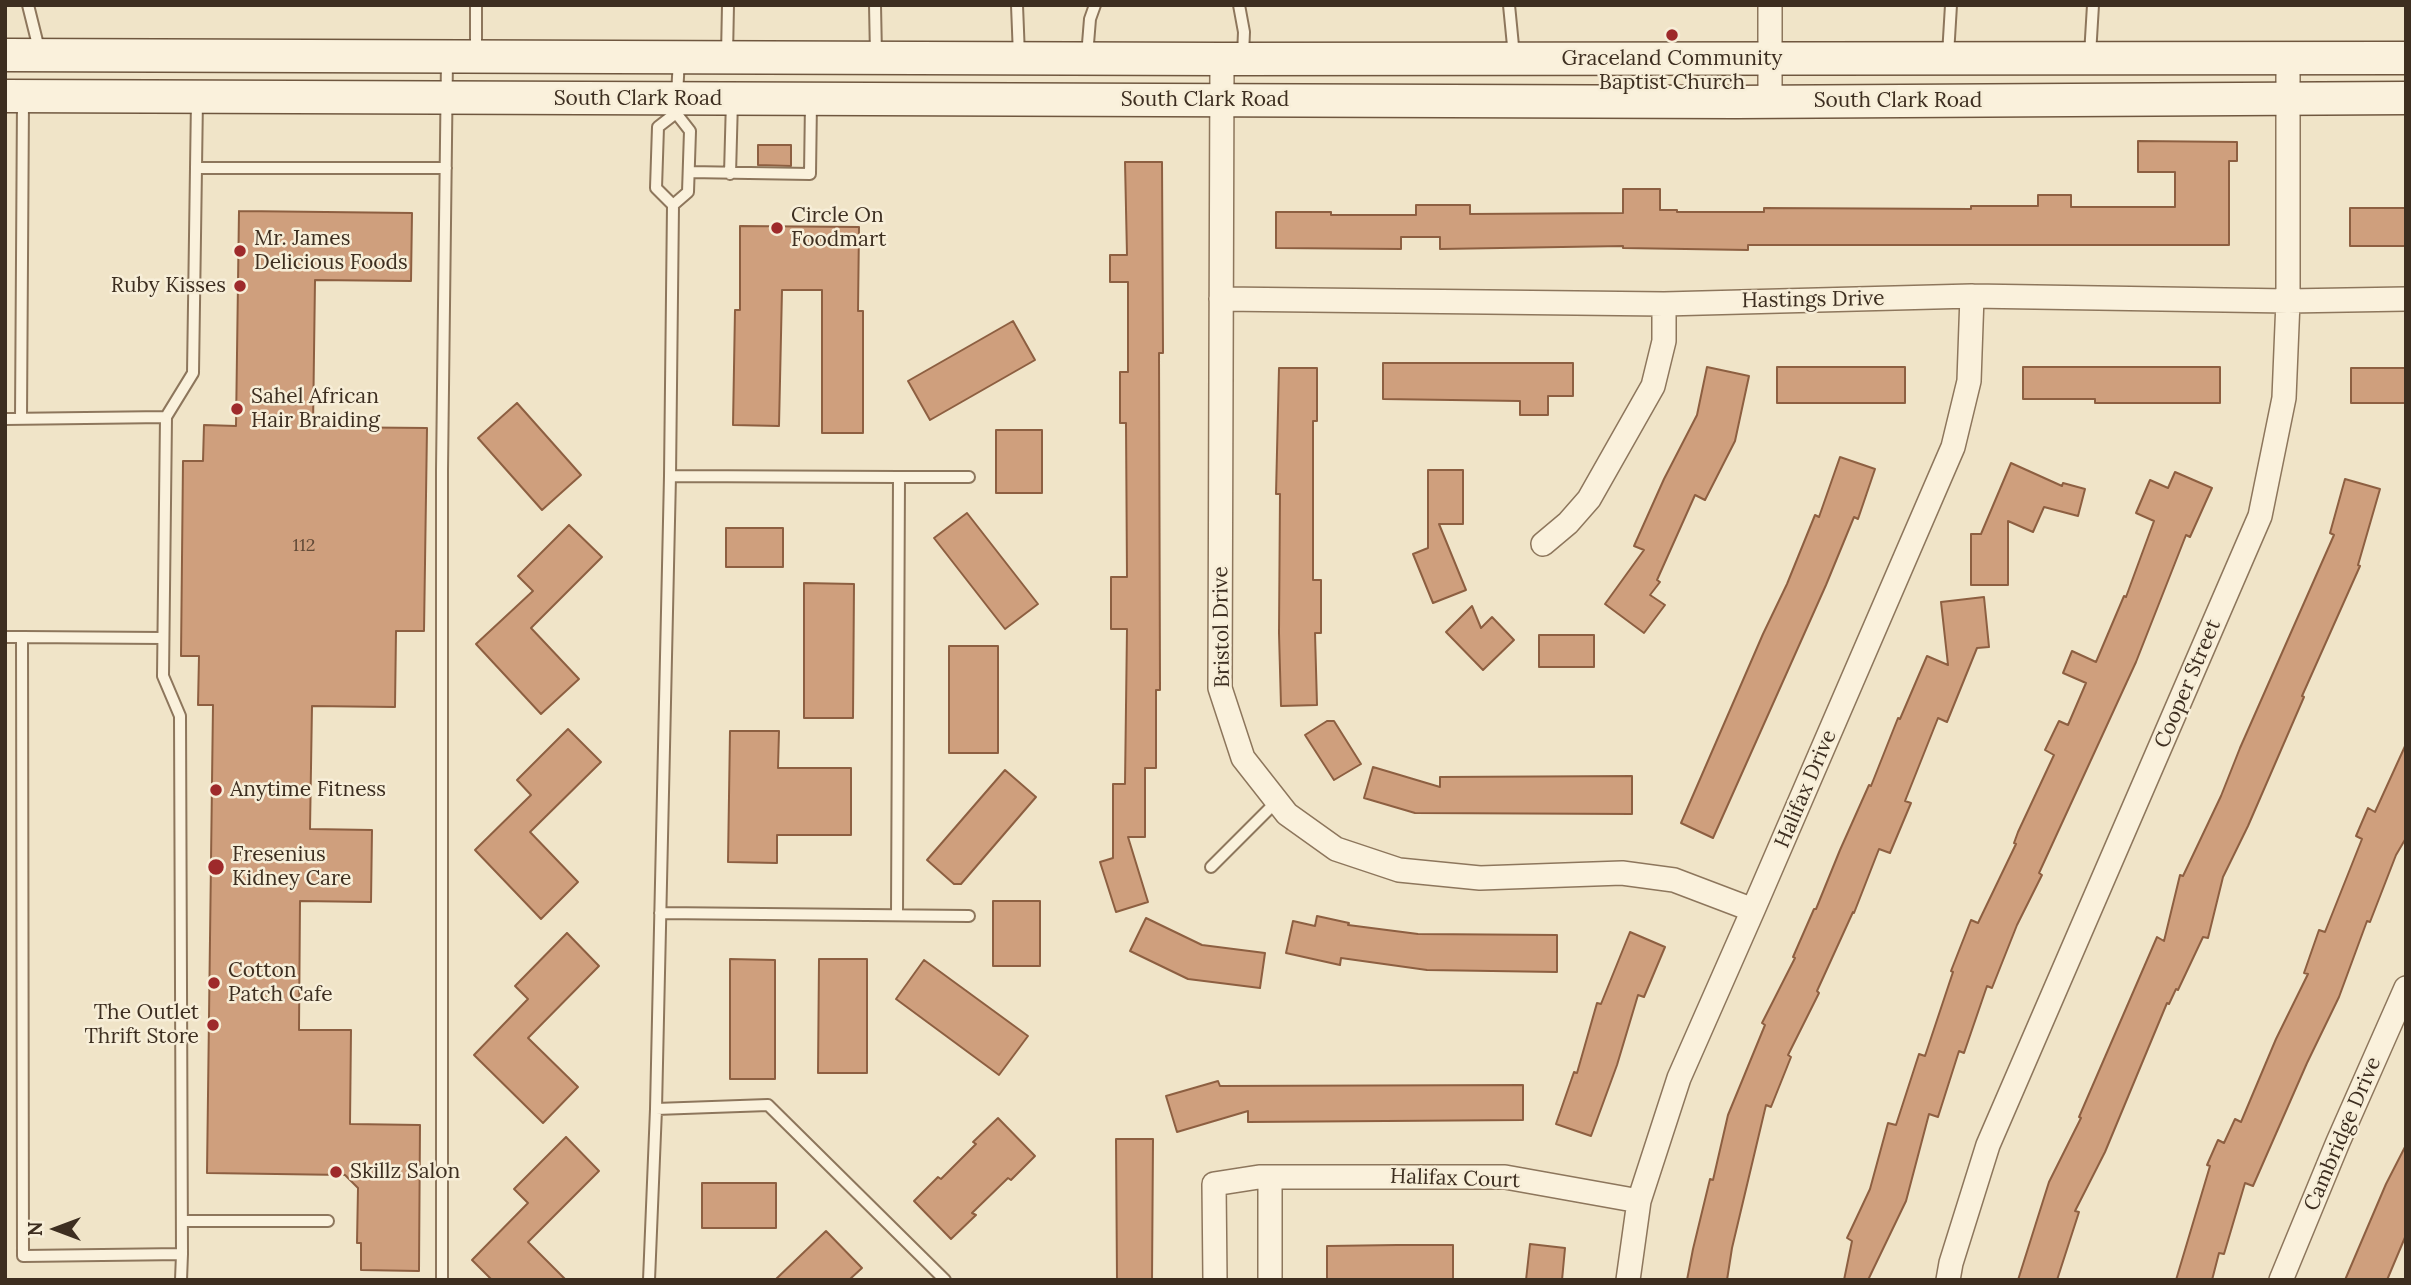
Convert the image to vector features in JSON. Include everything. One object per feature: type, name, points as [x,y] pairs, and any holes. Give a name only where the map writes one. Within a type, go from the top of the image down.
[{"type":"main road","name":"South Clark Road","points":[[23,55],[1087,59],[2406,58]]},
{"type":"main road","points":[[14,96],[23,55]]},
{"type":"main road","points":[[197,98],[198,56]]},
{"type":"main road","name":"South Clark Road","points":[[14,96],[447,98],[676,105],[732,99],[1770,102],[2406,98]]},
{"type":"street","points":[[1770,5],[1770,102]]},
{"type":"street","name":"Cooper Street","points":[[1948,1280],[1988,1145],[2260,516],[2284,398],[2288,301],[2288,58]]},
{"type":"street","name":"Bristol Drive","points":[[1232,59],[1222,100],[1220,688],[1242,758],[1287,814],[1336,849],[1399,870],[1480,878],[1622,873],[1674,880],[1754,911]]},
{"type":"street","name":"Hastings Drive","points":[[1221,299],[1664,303],[1972,296],[2288,301],[2406,299]]},
{"type":"street","name":"Halifax Drive","points":[[1628,1280],[1639,1201],[1679,1078],[1754,911],[1953,447],[1969,381],[1972,296]]},
{"type":"street","points":[[1543,544],[1568,523],[1589,499],[1653,386],[1664,341],[1664,303]]},
{"type":"street","name":"Cambridge Drive","points":[[2281,1280],[2406,988]]},
{"type":"street","points":[[1270,1177],[1270,1280]]},
{"type":"street","name":"Halifax Court","points":[[1214,1280],[1214,1184],[1270,1177],[1505,1177],[1639,1201]]},
{"type":"lane","points":[[23,55],[28,5]]},
{"type":"lane","points":[[442,1280],[442,470],[447,98],[476,5]]},
{"type":"lane","points":[[727,58],[728,5]]},
{"type":"lane","points":[[875,5],[876,58]]},
{"type":"lane","points":[[1017,5],[1019,58]]},
{"type":"lane","points":[[1087,59],[1090,19],[1095,5]]},
{"type":"lane","points":[[1232,59],[1244,32],[1240,5]]},
{"type":"lane","points":[[1509,5],[1514,59]]},
{"type":"lane","points":[[1948,58],[1951,5]]},
{"type":"lane","points":[[2090,58],[2093,5]]},
{"type":"lane","points":[[673,205],[688,192],[689,172],[690,131],[676,105],[679,57]]},
{"type":"lane","points":[[14,96],[21,418]]},
{"type":"lane","points":[[181,1280],[180,716],[163,676],[163,638],[166,418],[193,373],[197,98]]},
{"type":"lane","points":[[730,174],[732,99]]},
{"type":"lane","points":[[689,172],[810,174],[811,99]]},
{"type":"lane","points":[[649,1280],[656,1109],[673,205],[656,188],[658,127],[676,105]]},
{"type":"lane","points":[[196,167],[446,168]]},
{"type":"lane","points":[[5,419],[166,418]]},
{"type":"lane","points":[[670,476],[969,477]]},
{"type":"lane","points":[[897,915],[899,477]]},
{"type":"lane","points":[[5,637],[163,638]]},
{"type":"lane","points":[[22,637],[23,1256],[182,1254]]},
{"type":"lane","points":[[1211,867],[1277,801]]},
{"type":"lane","points":[[660,913],[969,916]]},
{"type":"lane","points":[[656,1109],[768,1105],[945,1280]]},
{"type":"lane","points":[[182,1221],[328,1221]]},
{"type":"building","points":[[2138,141],[2237,142],[2237,161],[2229,161],[2229,245],[1748,245],[1748,250],[1623,246],[1440,249],[1440,237],[1401,237],[1401,249],[1276,248],[1276,212],[1416,215],[1416,205],[1470,205],[1470,214],[1623,213],[1623,189],[1660,189],[1660,210],[1677,212],[1764,212],[1764,208],[1971,209],[1971,206],[2038,206],[2038,195],[2071,195],[2071,207],[2175,207],[2175,172],[2138,172]]},
{"type":"building","points":[[758,145],[791,145],[791,166],[758,165]]},
{"type":"building","points":[[1125,162],[1162,162],[1163,353],[1159,353],[1160,690],[1156,690],[1156,768],[1145,768],[1145,837],[1128,837],[1148,902],[1116,912],[1100,862],[1113,858],[1113,784],[1125,784],[1127,629],[1111,629],[1111,577],[1127,577],[1126,423],[1120,423],[1120,372],[1128,372],[1128,282],[1110,282],[1110,255],[1127,255]]},
{"type":"building","points":[[2350,208],[2405,208],[2405,246],[2350,246]]},
{"type":"building","points":[[239,211],[412,213],[411,281],[315,280],[313,427],[427,428],[424,631],[396,631],[395,707],[312,706],[310,829],[372,830],[371,902],[300,901],[299,1030],[351,1030],[350,1124],[420,1125],[419,1271],[361,1270],[361,1243],[357,1243],[358,1188],[345,1175],[207,1173],[213,705],[198,705],[199,656],[181,656],[183,461],[203,461],[204,425],[236,426]]},
{"type":"building","points":[[740,226],[859,227],[858,311],[863,311],[863,433],[822,433],[822,290],[782,290],[779,426],[733,425],[735,310],[740,310]]},
{"type":"building","points":[[1013,321],[1035,360],[930,420],[908,381]]},
{"type":"building","points":[[1383,363],[1573,363],[1573,396],[1548,396],[1548,415],[1520,415],[1520,401],[1383,399]]},
{"type":"building","points":[[1707,367],[1749,376],[1735,441],[1705,500],[1695,495],[1657,580],[1660,582],[1650,595],[1665,605],[1644,633],[1605,604],[1644,550],[1634,546],[1697,415]]},
{"type":"building","points":[[1777,367],[1905,367],[1905,403],[1777,403]]},
{"type":"building","points":[[2023,367],[2220,367],[2220,403],[2095,403],[2095,399],[2023,399]]},
{"type":"building","points":[[1279,368],[1317,368],[1317,421],[1313,421],[1313,580],[1321,580],[1321,633],[1315,633],[1317,705],[1281,706],[1280,494],[1276,494]]},
{"type":"building","points":[[2351,368],[2405,368],[2405,403],[2351,403]]},
{"type":"building","points":[[517,403],[581,475],[542,510],[478,438]]},
{"type":"building","points":[[996,430],[1042,430],[1042,493],[996,493]]},
{"type":"building","points":[[1840,457],[1875,469],[1858,519],[1854,517],[1713,838],[1681,823],[1815,515],[1819,517]]},
{"type":"building","points":[[2011,463],[2062,486],[2063,483],[2085,489],[2078,516],[2044,507],[2033,532],[2008,521],[2008,585],[1971,585],[1971,534],[1981,534]]},
{"type":"building","points":[[1428,470],[1463,470],[1463,524],[1439,524],[1466,590],[1433,603],[1413,554],[1428,548]]},
{"type":"building","points":[[2175,472],[2212,488],[2190,537],[2186,535],[2136,662],[2039,873],[2042,875],[2017,925],[1992,988],[1987,986],[1964,1053],[1959,1051],[1938,1117],[1929,1114],[1906,1201],[1868,1280],[1844,1280],[1852,1241],[1847,1238],[1870,1189],[1888,1123],[1896,1125],[1919,1054],[1925,1056],[1953,972],[1951,971],[1971,920],[1978,923],[2054,755],[2045,750],[2059,721],[2068,725],[2086,683],[2063,673],[2072,651],[2096,662],[2124,596],[2126,597],[2154,521],[2136,513],[2150,480],[2168,488]]},
{"type":"building","points":[[2345,479],[2380,489],[2358,565],[2360,566],[2248,826],[2223,877],[2208,938],[2203,937],[2178,990],[2176,989],[2169,1004],[2167,1003],[2105,1152],[2075,1211],[2079,1212],[2057,1280],[2018,1280],[2049,1182],[2081,1118],[2079,1117],[2157,937],[2164,941],[2180,875],[2183,876],[2221,796],[2334,535],[2330,533]]},
{"type":"building","points":[[967,513],[1038,604],[1005,629],[934,538]]},
{"type":"building","points":[[569,525],[602,557],[531,628],[579,679],[541,714],[476,644],[533,591],[518,576]]},
{"type":"building","points":[[726,528],[783,528],[783,567],[726,567]]},
{"type":"building","points":[[804,583],[854,584],[853,718],[804,718]]},
{"type":"building","points":[[1984,597],[1989,647],[1977,648],[1947,722],[1938,718],[1905,801],[1911,803],[1890,853],[1879,849],[1854,913],[1817,991],[1819,993],[1788,1055],[1791,1057],[1771,1107],[1766,1105],[1727,1280],[1687,1280],[1728,1115],[1765,1025],[1762,1023],[1795,958],[1793,957],[1927,656],[1948,665],[1941,602]]},
{"type":"building","points":[[1472,606],[1481,628],[1492,617],[1514,640],[1483,670],[1446,632]]},
{"type":"building","points":[[1539,635],[1594,635],[1594,667],[1539,667]]},
{"type":"building","points":[[949,646],[998,646],[998,753],[949,753]]},
{"type":"building","points":[[1327,721],[1334,721],[1361,764],[1334,780],[1305,735]]},
{"type":"building","points":[[568,729],[601,762],[530,832],[578,882],[541,919],[475,850],[531,795],[517,780]]},
{"type":"building","points":[[730,731],[779,731],[778,768],[851,768],[851,835],[777,835],[777,863],[728,862]]},
{"type":"building","points":[[2406,744],[2406,838],[2396,855],[2370,922],[2367,921],[2339,997],[2253,1186],[2245,1183],[2224,1254],[2219,1253],[2212,1280],[2176,1280],[2210,1166],[2207,1165],[2218,1140],[2224,1143],[2235,1119],[2241,1122],[2276,1039],[2308,974],[2304,973],[2319,930],[2325,932],[2362,839],[2356,836],[2368,808],[2375,812]]},
{"type":"building","points":[[1373,767],[1440,787],[1440,777],[1632,776],[1632,814],[1415,813],[1364,798]]},
{"type":"building","points":[[1005,770],[1036,797],[961,884],[954,884],[927,860]]},
{"type":"building","points":[[993,901],[1040,901],[1040,966],[993,966]]},
{"type":"building","points":[[1317,916],[1349,923],[1348,925],[1418,934],[1557,935],[1557,972],[1427,970],[1341,958],[1340,965],[1286,953],[1293,921],[1315,926]]},
{"type":"building","points":[[1146,918],[1202,945],[1265,953],[1260,988],[1188,979],[1130,951]]},
{"type":"building","points":[[1630,932],[1665,947],[1644,997],[1638,995],[1617,1065],[1591,1136],[1556,1124],[1574,1072],[1577,1073],[1597,1003],[1601,1004]]},
{"type":"building","points":[[567,933],[599,966],[528,1038],[578,1087],[543,1123],[474,1055],[528,999],[515,986]]},
{"type":"building","points":[[730,959],[775,960],[775,1079],[730,1079]]},
{"type":"building","points":[[819,959],[867,959],[867,1073],[818,1073]]},
{"type":"building","points":[[924,960],[1028,1036],[999,1075],[896,999]]},
{"type":"building","points":[[1218,1081],[1220,1086],[1523,1085],[1523,1120],[1248,1122],[1248,1111],[1177,1132],[1166,1096]]},
{"type":"building","points":[[998,1118],[1035,1156],[972,1213],[976,1215],[951,1239],[914,1201],[938,1177],[941,1179]]},
{"type":"building","points":[[566,1137],[599,1171],[528,1242],[566,1280],[492,1280],[472,1260],[528,1203],[514,1189]]},
{"type":"building","points":[[1116,1139],[1153,1139],[1152,1280],[1117,1280]]},
{"type":"building","points":[[2406,1145],[2406,1235],[2387,1280],[2345,1280],[2386,1184]]},
{"type":"building","points":[[702,1183],[776,1183],[776,1228],[702,1228]]},
{"type":"building","points":[[826,1231],[862,1268],[849,1280],[775,1280]]},
{"type":"building","points":[[1530,1244],[1565,1248],[1562,1280],[1526,1280]]},
{"type":"building","points":[[1453,1245],[1453,1280],[1327,1280],[1327,1246]]},
{"type":"place","name":"Graceland Community Baptist Church","points":[[1672,35]]},
{"type":"place","name":"Circle On Foodmart","points":[[777,228]]},
{"type":"place","name":"Mr. James Delicious Foods","points":[[240,251]]},
{"type":"place","name":"Ruby Kisses","points":[[240,286]]},
{"type":"place","name":"Sahel African Hair Braiding","points":[[237,409]]},
{"type":"place","name":"Anytime Fitness","points":[[216,790]]},
{"type":"place","name":"Fresenius Kidney Care","points":[[216,867]]},
{"type":"place","name":"Cotton Patch Cafe","points":[[214,983]]},
{"type":"place","name":"The Outlet Thrift Store","points":[[213,1025]]},
{"type":"place","name":"Skillz Salon","points":[[336,1172]]}]
